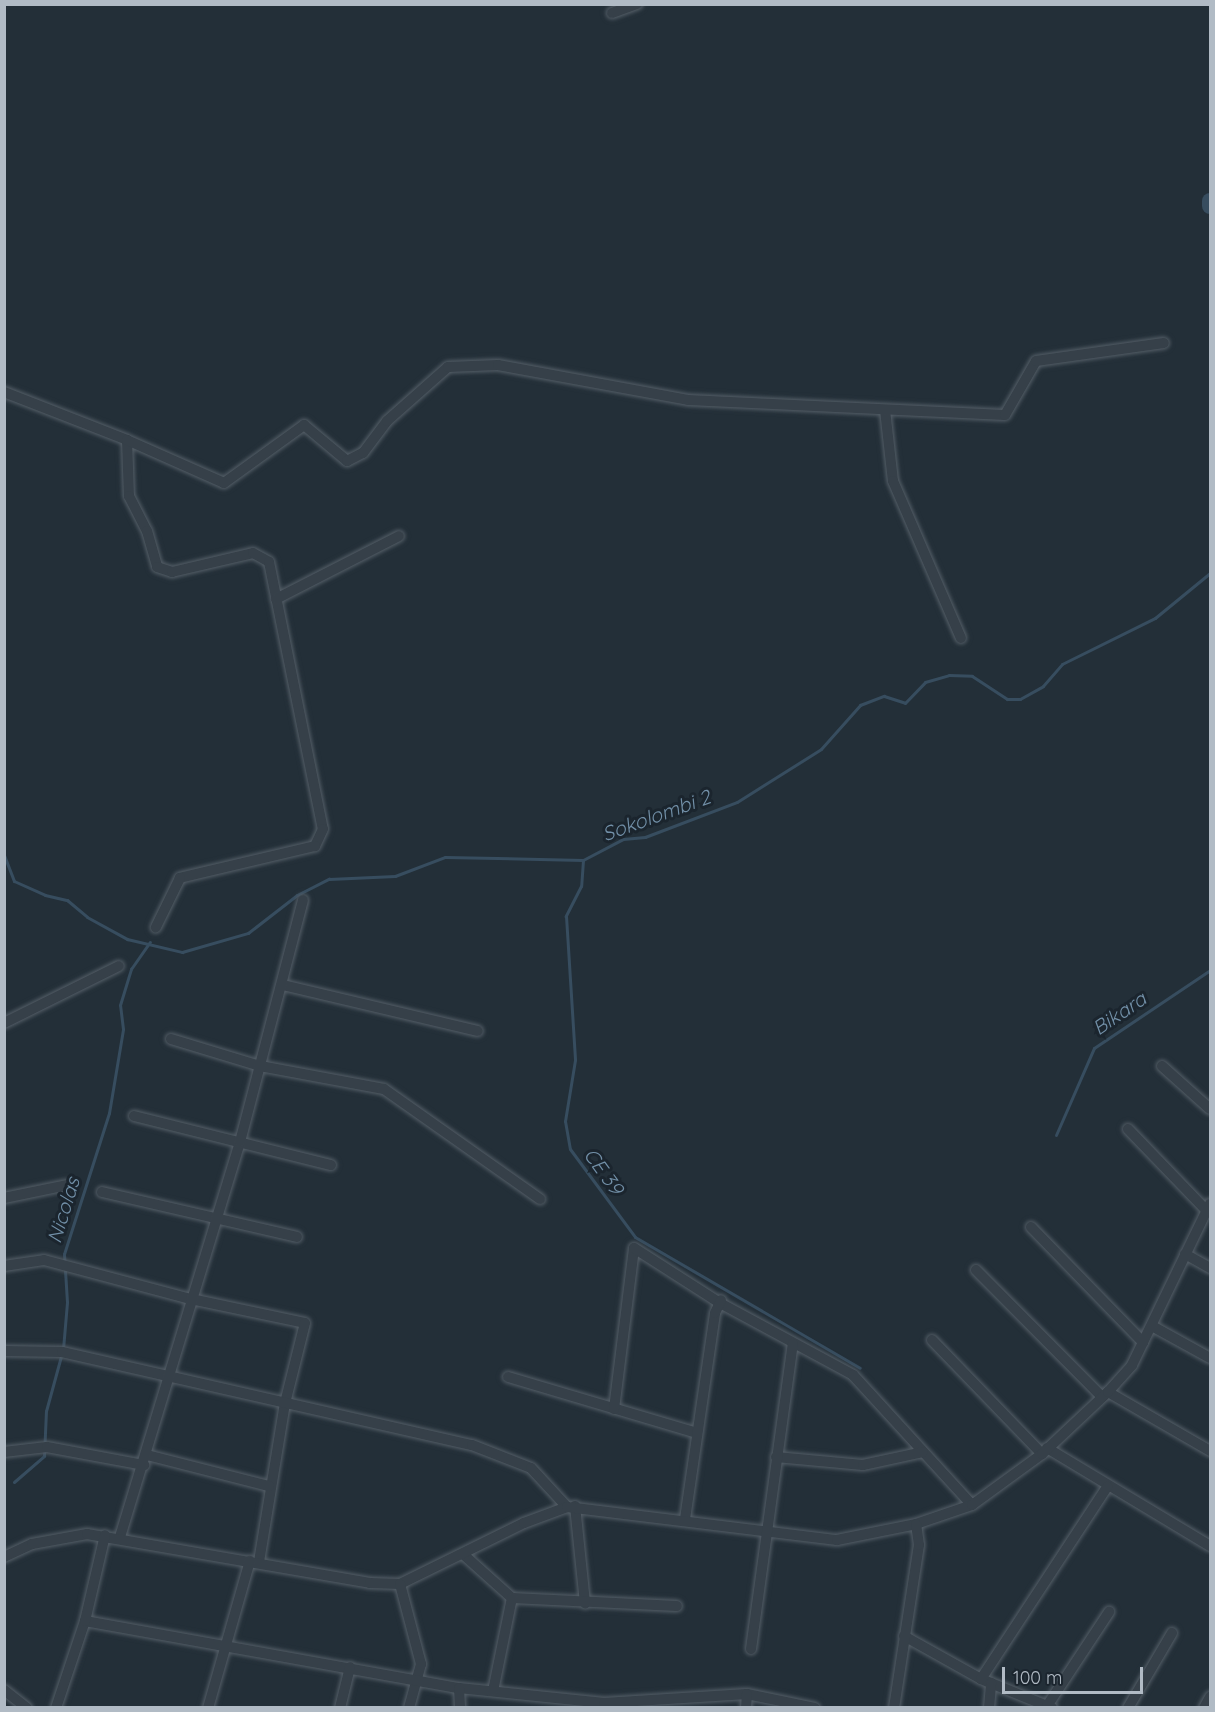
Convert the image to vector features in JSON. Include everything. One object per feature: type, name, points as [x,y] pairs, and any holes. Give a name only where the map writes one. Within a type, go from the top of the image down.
[{"type":"street","points":[[612,13],[637,4]]},
{"type":"street","points":[[4,392],[127,440],[224,483],[304,425],[347,461],[363,453],[387,421],[448,367],[498,364],[688,400],[1005,415],[1036,361],[1164,343]]},
{"type":"street","points":[[885,410],[893,481],[960,638]]},
{"type":"street","points":[[127,440],[129,496],[147,531],[157,567],[172,572],[260,555],[269,562],[323,829],[315,846],[180,878],[156,927]]},
{"type":"street","points":[[276,599],[399,536]]},
{"type":"street","points":[[120,1537],[240,1142],[283,985],[303,900]]},
{"type":"street","points":[[4,1023],[119,966]]},
{"type":"street","points":[[283,985],[478,1031]]},
{"type":"street","points":[[171,1039],[260,1066],[384,1089],[540,1199]]},
{"type":"street","points":[[1162,1066],[1210,1109]]},
{"type":"street","points":[[134,1116],[331,1165]]},
{"type":"street","points":[[4,1557],[59,1538],[105,1535],[370,1584],[400,1584],[464,1555],[524,1523],[571,1507],[685,1519],[765,1533],[837,1540],[916,1524],[972,1505],[1044,1451],[1105,1394],[1132,1365],[1209,1208],[1128,1129]]},
{"type":"street","points":[[4,1198],[67,1185]]},
{"type":"street","points":[[102,1192],[297,1238]]},
{"type":"street","points":[[1030,1227],[1143,1342]]},
{"type":"street","points":[[614,1409],[634,1248],[720,1302],[793,1344],[854,1375],[972,1505]]},
{"type":"street","points":[[1185,1254],[1210,1268]]},
{"type":"street","points":[[4,1266],[44,1260],[191,1299],[305,1323],[285,1403],[254,1562],[208,1707]]},
{"type":"street","points":[[976,1270],[1105,1394],[1210,1451]]},
{"type":"street","points":[[685,1519],[715,1313],[720,1302]]},
{"type":"street","points":[[1152,1326],[1210,1358]]},
{"type":"street","points":[[932,1340],[1044,1451],[1210,1546]]},
{"type":"street","points":[[752,1649],[765,1533],[793,1344]]},
{"type":"street","points":[[4,1351],[62,1352],[472,1445],[531,1468],[571,1507],[585,1603]]},
{"type":"street","points":[[508,1377],[697,1433]]},
{"type":"street","points":[[4,1452],[46,1447],[145,1460],[269,1486]]},
{"type":"street","points":[[776,1457],[863,1465],[923,1452]]},
{"type":"street","points":[[989,1707],[986,1681],[1107,1487]]},
{"type":"street","points":[[894,1707],[919,1545],[916,1524]]},
{"type":"street","points":[[56,1707],[85,1621],[105,1535]]},
{"type":"street","points":[[464,1555],[512,1598],[677,1606]]},
{"type":"street","points":[[400,1584],[421,1664],[409,1707]]},
{"type":"street","points":[[493,1691],[512,1598]]},
{"type":"street","points":[[904,1636],[986,1681],[1049,1707],[1109,1612]]},
{"type":"street","points":[[85,1621],[459,1688],[604,1703],[747,1694],[815,1707]]},
{"type":"street","points":[[1128,1707],[1172,1633]]},
{"type":"street","points":[[340,1707],[350,1667]]},
{"type":"street","points":[[459,1688],[460,1707]]},
{"type":"street","points":[[4,1690],[27,1707]]},
{"type":"street","points":[[746,1707],[747,1694]]},
{"type":"street","points":[[1204,1707],[1210,1697]]},
{"type":"waterway","points":[[1210,201],[1210,206]]},
{"type":"waterway","name":"Sokolombi 2","points":[[4,855],[14,881],[45,895],[67,900],[87,917],[127,939],[182,952],[248,933],[297,895],[329,879],[395,876],[445,857],[583,860],[623,839],[645,837],[737,802],[821,749],[860,705],[884,696],[905,703],[925,682],[949,675],[972,676],[1007,699],[1020,699],[1043,686],[1062,664],[1155,618],[1210,573]]},
{"type":"waterway","name":"CE 39","points":[[583,860],[581,886],[566,916],[575,1060],[565,1121],[570,1149],[635,1237],[860,1368]]},
{"type":"waterway","name":"Nicolas","points":[[63,1349],[67,1302],[64,1254],[109,1113],[123,1029],[120,1005],[131,969],[150,942]]},
{"type":"waterway","name":"Bikara","points":[[1056,1135],[1094,1048],[1210,970]]},
{"type":"waterway","name":"Nicolas","points":[[14,1482],[44,1456],[46,1411],[61,1356]]}]
